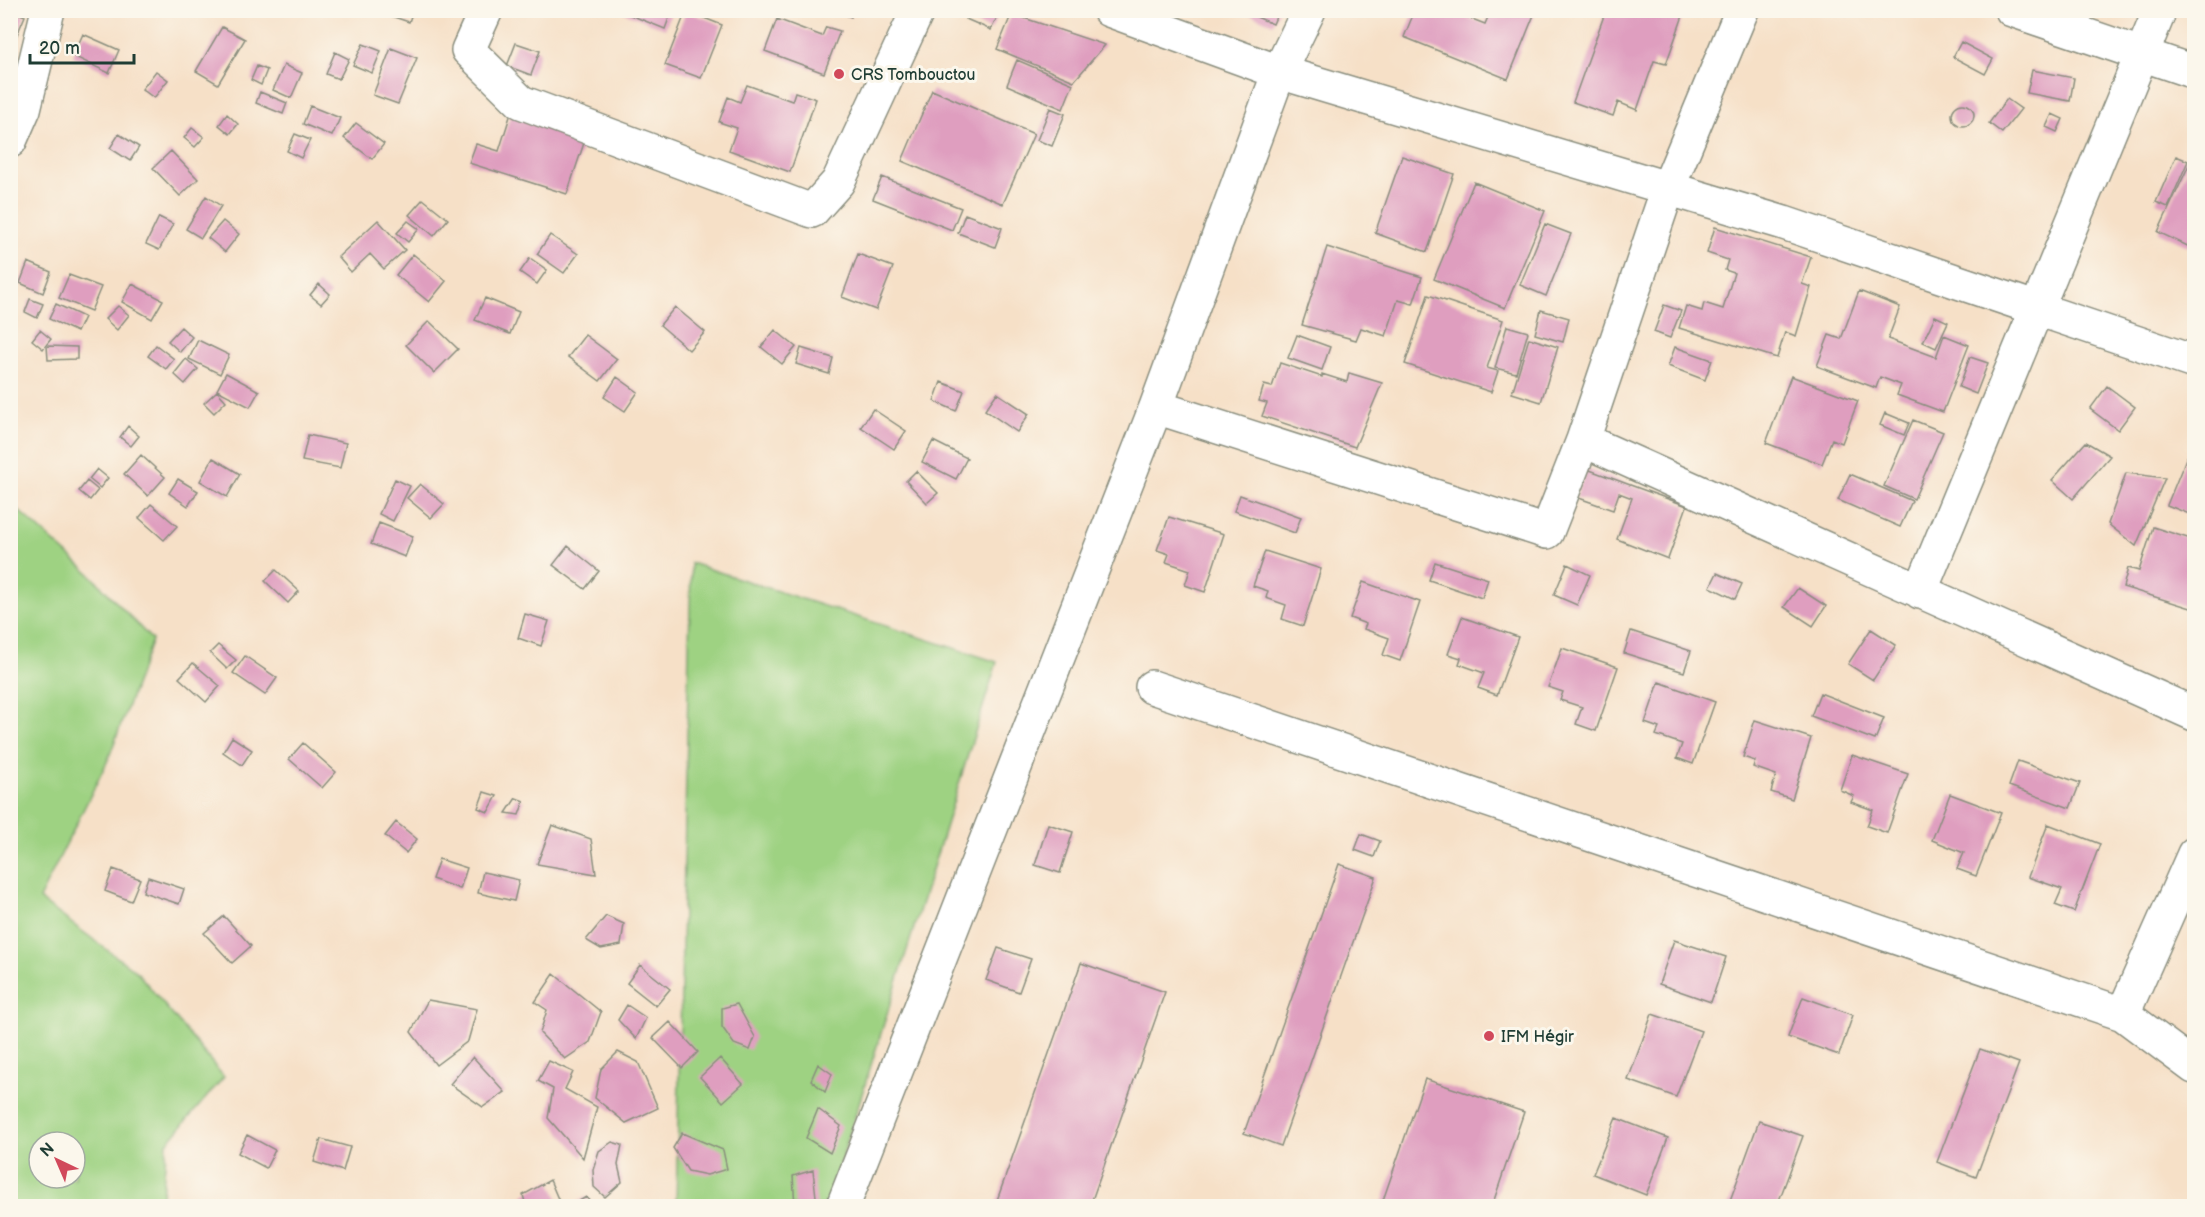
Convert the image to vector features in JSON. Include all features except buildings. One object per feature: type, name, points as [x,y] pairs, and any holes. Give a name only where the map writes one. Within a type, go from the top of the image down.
[{"type":"street","points":[[10,141],[24,109],[48,10]]},
{"type":"street","points":[[486,10],[468,50],[521,102],[812,211],[838,182],[918,10]]},
{"type":"street","points":[[1109,10],[1279,72],[1784,223],[2194,362]]},
{"type":"street","points":[[843,1206],[1156,407],[1279,72],[1309,10]]},
{"type":"street","points":[[1156,407],[1547,532],[1583,440],[1668,188],[1742,10]]},
{"type":"street","points":[[2012,10],[2194,72]]},
{"type":"street","points":[[1920,592],[2160,10]]},
{"type":"street","points":[[1583,440],[2194,714]]},
{"type":"street","points":[[1152,687],[2123,1014],[2194,1067]]},
{"type":"street","points":[[2123,1014],[2194,854]]},
{"type":"green space","points":[[10,503],[90,574],[152,640],[108,760],[39,899],[137,972],[224,1077],[167,1143],[161,1206],[11,1206]]},
{"type":"green space","points":[[691,563],[997,662],[827,1206],[676,1206]]},
{"type":"place","name":"CRS Tombouctou","points":[[839,74]]},
{"type":"place","name":"IFM Hégir","points":[[1489,1036]]}]
